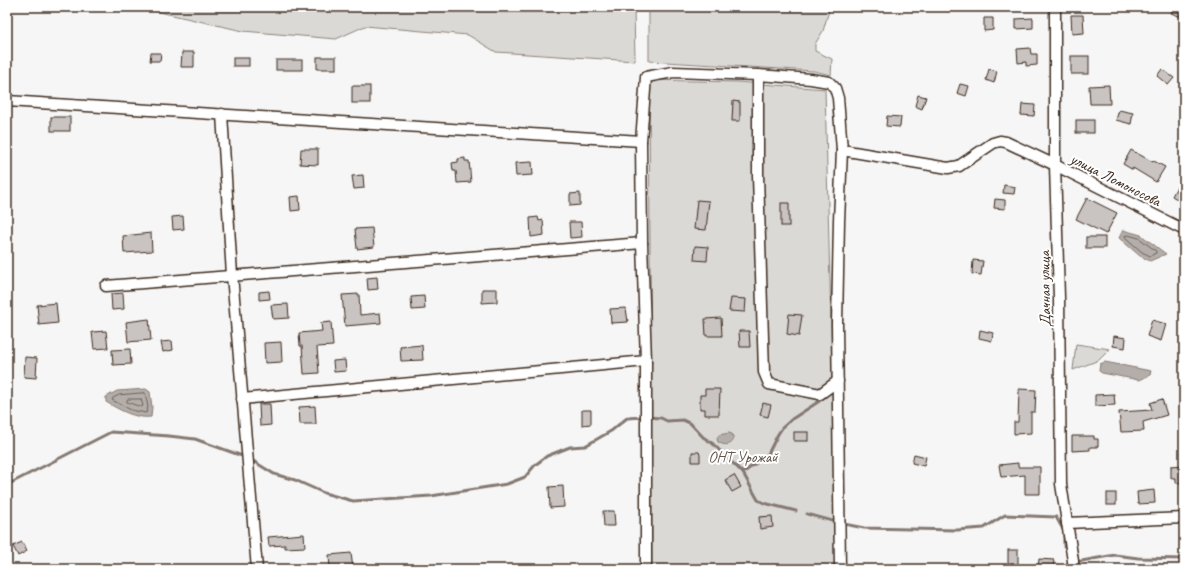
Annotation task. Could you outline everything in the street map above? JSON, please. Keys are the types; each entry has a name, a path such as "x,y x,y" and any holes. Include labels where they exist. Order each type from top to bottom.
{"street":[{"name":"Дачная улица","path":"1055,7 1061,484 1073,569"},
{"path":"646,569 646,361 642,243 641,141 646,77 673,72 758,75 811,79 829,82 835,88 838,98 842,150 839,229 838,381 840,569"},
{"path":"758,75 758,175 764,372 769,384 820,394 838,381"},
{"path":"7,101 641,141"},
{"path":"222,114 232,275 256,569"},
{"name":"улица Ломоносова","path":"842,150 948,168 959,166 993,143 1000,141 1006,142 1056,165 1184,230"},
{"path":"106,286 642,243"},
{"path":"242,399 646,361"},
{"path":"1067,523 1184,518"}],"green space":[{"path":"81,7 634,7 635,61 496,52 468,35 365,26 336,39 243,31 146,9"},
{"path":"649,7 830,7 823,31 815,44 815,51 832,59 831,75 814,71 649,61"},
{"name":"ОНТ Урожай","path":"649,80 737,82 825,89 835,477 840,569 652,569"},
{"path":"1076,344 1110,349 1099,360 1073,370"}],"water":[{"path":"1123,230 1141,235 1166,254 1150,261 1140,256 1119,238"},
{"path":"1105,362 1151,371 1150,375 1139,380 1102,373 1099,371 1100,364"},
{"path":"146,389 150,392 152,407 151,417 139,417 133,415 106,402 106,397 117,391"},
{"path":"729,433 732,434 732,443 727,445 718,442 717,438 719,435"}],"building":[{"path":"1173,7 1184,7 1184,18 1171,13"},
{"path":"1071,15 1083,15 1084,33 1072,34"},
{"path":"984,18 993,18 993,30 984,31"},
{"path":"1033,18 1033,28 1016,29 1016,19"},
{"path":"1030,48 1031,54 1037,54 1037,65 1026,66 1026,62 1018,63 1017,49"},
{"path":"182,52 194,52 194,67 181,67"},
{"path":"151,53 161,53 160,61 150,61"},
{"path":"1071,56 1089,56 1089,74 1071,74"},
{"path":"317,57 336,57 336,69 317,69"},
{"path":"233,58 249,58 249,66 233,66"},
{"path":"276,60 302,60 302,70 276,70"},
{"path":"989,69 997,71 994,83 986,80"},
{"path":"1162,69 1174,78 1168,85 1157,76"},
{"path":"960,84 969,86 966,96 957,93"},
{"path":"1109,85 1110,104 1090,104 1089,86"},
{"path":"352,86 370,86 370,103 352,103"},
{"path":"918,95 926,97 922,109 915,106"},
{"path":"733,101 740,102 740,121 732,121"},
{"path":"1022,104 1035,105 1034,116 1021,115"},
{"path":"1119,110 1133,113 1131,124 1116,120"},
{"path":"887,116 901,117 900,127 886,126"},
{"path":"51,117 70,117 70,131 51,131"},
{"path":"1076,120 1094,120 1094,133 1076,133"},
{"path":"301,149 318,149 318,165 300,164"},
{"path":"1131,150 1165,167 1156,182 1133,168 1133,170 1123,164"},
{"path":"465,158 465,161 469,161 471,182 457,183 456,171 453,171 452,163 458,162 458,159"},
{"path":"532,162 533,175 516,176 515,163"},
{"path":"363,175 364,188 354,189 352,176"},
{"path":"1004,185 1015,187 1014,194 1003,193"},
{"path":"1178,185 1184,188 1184,195 1180,201 1172,196"},
{"path":"580,193 580,205 570,206 570,194"},
{"path":"299,196 300,210 291,211 290,197"},
{"path":"1087,198 1117,213 1106,234 1076,219"},
{"path":"995,199 1005,200 1005,209 994,208"},
{"path":"697,200 709,201 706,230 694,229"},
{"path":"781,203 789,203 789,226 781,226"},
{"path":"183,216 184,229 173,230 172,217"},
{"path":"538,217 539,221 543,220 544,235 531,237 530,218"},
{"path":"569,222 581,222 582,237 570,238"},
{"path":"372,228 374,247 357,249 355,229"},
{"path":"151,233 152,251 124,253 123,236"},
{"path":"1086,237 1105,237 1105,248 1086,248"},
{"path":"695,246 708,247 707,261 694,260"},
{"path":"973,260 983,261 981,275 972,274"},
{"path":"377,277 378,289 368,290 367,278"},
{"path":"482,289 497,289 497,302 482,303"},
{"path":"269,291 270,299 259,300 259,292"},
{"path":"123,293 124,309 112,310 111,294"},
{"path":"359,294 360,315 380,313 381,323 345,326 342,295"},
{"path":"424,296 425,309 412,310 411,297"},
{"path":"731,298 746,299 745,312 729,311"},
{"path":"56,303 58,323 39,325 37,305"},
{"path":"288,304 289,318 273,319 271,305"},
{"path":"626,308 628,322 611,323 610,309"},
{"path":"789,314 802,315 799,336 787,334"},
{"path":"721,318 722,336 706,336 705,319"},
{"path":"149,319 151,340 128,342 126,322"},
{"path":"1152,320 1166,324 1161,341 1147,336"},
{"path":"331,322 333,346 317,347 319,373 304,374 302,346 300,346 299,333 322,331 321,323"},
{"path":"980,330 993,333 992,341 979,338"},
{"path":"106,331 108,348 94,349 92,332"},
{"path":"739,331 749,331 750,347 740,347"},
{"path":"1114,336 1126,338 1125,348 1113,346"},
{"path":"172,341 173,350 163,352 161,342"},
{"path":"281,342 282,362 265,363 264,343"},
{"path":"422,345 423,360 401,361 400,347"},
{"path":"130,349 131,364 113,365 112,350"},
{"path":"25,357 37,358 36,378 24,377"},
{"path":"345,360 346,371 334,372 333,361"},
{"path":"705,389 720,389 719,415 705,415 705,409 700,409 700,395 705,395"},
{"path":"1019,389 1036,390 1035,412 1031,412 1031,433 1014,434 1014,422 1018,422"},
{"path":"1114,394 1115,405 1095,406 1095,395"},
{"path":"1162,399 1167,415 1143,422 1144,431 1121,432 1119,412 1152,410 1150,403"},
{"path":"763,403 771,405 768,417 760,415"},
{"path":"259,404 270,404 271,425 260,426"},
{"path":"315,406 316,424 300,424 299,407"},
{"path":"582,410 591,410 591,424 582,425"},
{"path":"794,432 808,432 808,441 794,441"},
{"path":"1072,436 1094,436 1094,439 1098,439 1098,447 1090,447 1090,450 1072,451"},
{"path":"692,452 699,452 700,462 692,462"},
{"path":"914,454 926,457 924,466 912,463"},
{"path":"1018,463 1018,467 1040,467 1040,494 1025,494 1025,475 1001,477 999,465"},
{"path":"1184,465 1184,483 1176,483 1176,478 1171,478 1171,466"},
{"path":"734,475 741,487 732,492 725,480"},
{"path":"563,486 564,507 550,508 549,487"},
{"path":"1154,490 1155,503 1138,504 1137,492"},
{"path":"1107,493 1116,493 1116,505 1107,505"},
{"path":"603,511 614,511 615,526 604,526"},
{"path":"772,516 773,527 760,529 759,517"},
{"path":"304,534 305,547 285,548 285,545 269,546 268,537"},
{"path":"22,542 27,551 18,556 13,546"},
{"path":"1008,550 1018,550 1018,565 1008,565"},
{"path":"351,553 353,569 330,569 329,555"},
{"path":"1039,559 1054,560 1053,569 1038,569"}],"waterway":[{"path":"7,14 8,7"},
{"path":"743,473 768,454 782,428 792,419 824,397"},
{"path":"250,459 274,474 295,480 324,493 353,501 431,496 507,484 525,477 535,465 547,456 570,447 585,446 611,431 627,418 643,417"},
{"path":"647,417 661,418 667,421 683,420 691,424 703,437 712,443 743,473 758,500 764,503 796,511"},
{"path":"7,485 111,432 195,439 245,457"},
{"path":"807,514 836,522"},
{"path":"844,524 864,528 957,530 984,528 1005,515 1056,517 1064,531 1064,546"},
{"path":"1076,562 1115,555 1138,558 1184,559"}]}
